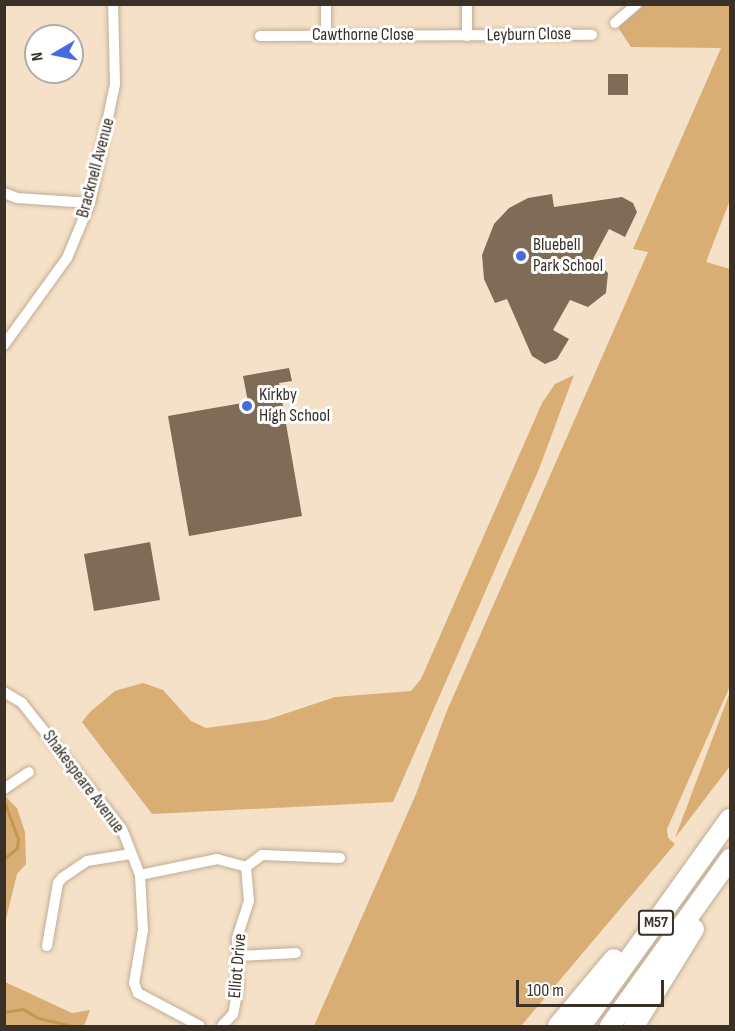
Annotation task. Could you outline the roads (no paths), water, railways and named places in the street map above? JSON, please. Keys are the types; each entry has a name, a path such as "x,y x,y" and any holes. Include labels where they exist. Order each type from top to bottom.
{"highway":[{"name":"M57","path":"580,1026 730,819"},
{"name":"M57","path":"558,1026 649,915 706,854"},
{"name":"M57","path":"610,1026 730,860"},
{"name":"M57","path":"634,1026 684,947 730,860"}],"street":[{"name":"Bracknell Avenue","path":"4,345 68,258 90,203 115,84 113,4"},
{"path":"326,4 326,35"},
{"path":"467,4 467,36"},
{"path":"615,23 637,4"},
{"name":"Leyburn Close","path":"467,36 592,35"},
{"name":"Cawthorne Close","path":"260,36 467,36"},
{"path":"4,193 17,198 90,203"},
{"name":"Shakespeare Avenue","path":"4,692 22,703 115,820 140,875 143,930 134,983 138,993 200,1026"},
{"path":"4,789 29,772"},
{"path":"47,946 62,878 87,861 130,854"},
{"path":"140,875 217,859 246,867 262,855 340,858"},
{"name":"Elliot Drive","path":"225,1026 237,996 237,939 249,901 246,867"},
{"path":"238,956 296,953"}],"waterway":[{"path":"4,801 18,839 17,848 4,859"},
{"path":"4,1012 23,1009 38,1018 73,1026"}],"place":[{"name":"Bluebell Park School","path":"521,256"},
{"name":"Kirkby High School","path":"247,406"}]}
